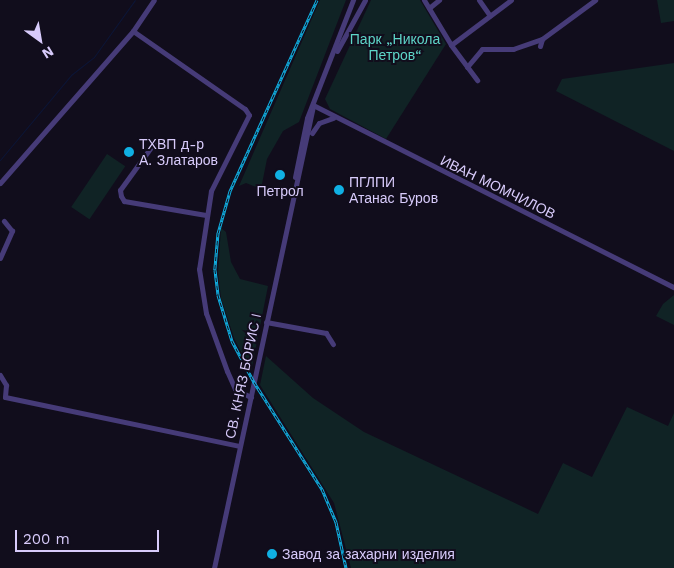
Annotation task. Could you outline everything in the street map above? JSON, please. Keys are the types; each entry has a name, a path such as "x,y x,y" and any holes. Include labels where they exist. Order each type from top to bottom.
{"street":[{"path":"0,183 133,31 154,0"},
{"name":"СВ. КНЯЗ БОРИС I","path":"294,188 296,162 313,106 354,0"},
{"path":"331,60 365,0"},
{"path":"424,0 451,45 478,80"},
{"path":"429,8 439,0"},
{"path":"479,0 490,16"},
{"path":"451,45 511,0"},
{"path":"467,67 482,49 512,49 542,39 595,0"},
{"path":"133,31 245,109 249,115 211,191 199,269 206,313 235,389 251,397"},
{"path":"540,46 542,39"},
{"name":"СВ. КНЯЗ БОРИС I","path":"214,568 294,188 307,145 313,106"},
{"name":"ИВАН МОМЧИЛОВ","path":"313,106 333,118 674,287"},
{"path":"307,145 316,126 333,118"},
{"path":"154,143 120,190 121,196 124,200 206,215"},
{"path":"0,258 12,231 4,221"},
{"path":"266,322 326,333 333,344"},
{"path":"0,375 6,386 6,396 239,446"}],"green space":[{"path":"320,0 346,0 299,122 283,131 267,159 261,189 246,183 239,186"},
{"name":"Парк „Никола Петров“","path":"371,0 420,0 446,44 386,139 330,109 325,99"},
{"path":"657,0 674,0 674,21 661,23"},
{"path":"674,63 674,151 556,91 562,79"},
{"path":"107,154 125,166 89,219 71,207"},
{"path":"221,228 226,232 231,262 240,279 268,286 251,372 234,338 221,298 218,272"},
{"path":"674,295 674,325 656,316 663,304"},
{"path":"266,356 313,398 364,432 538,514 563,463 592,477 627,407 668,426 674,413 674,568 351,568 334,503 260,385"}],"waterway":[{"path":"0,160 71,75 94,57 135,0"}],"railway":[{"path":"317,0 230,191 218,233 215,270 218,295 232,341 254,382 322,489 336,522 346,568"}],"place":[{"name":"ТХВП д-р А. Златаров","path":"129,152"},
{"name":"Петрол","path":"280,175"},
{"name":"ПГЛПИ Атанас Буров","path":"339,190"},
{"name":"Завод за захарни изделия","path":"272,554"}]}
